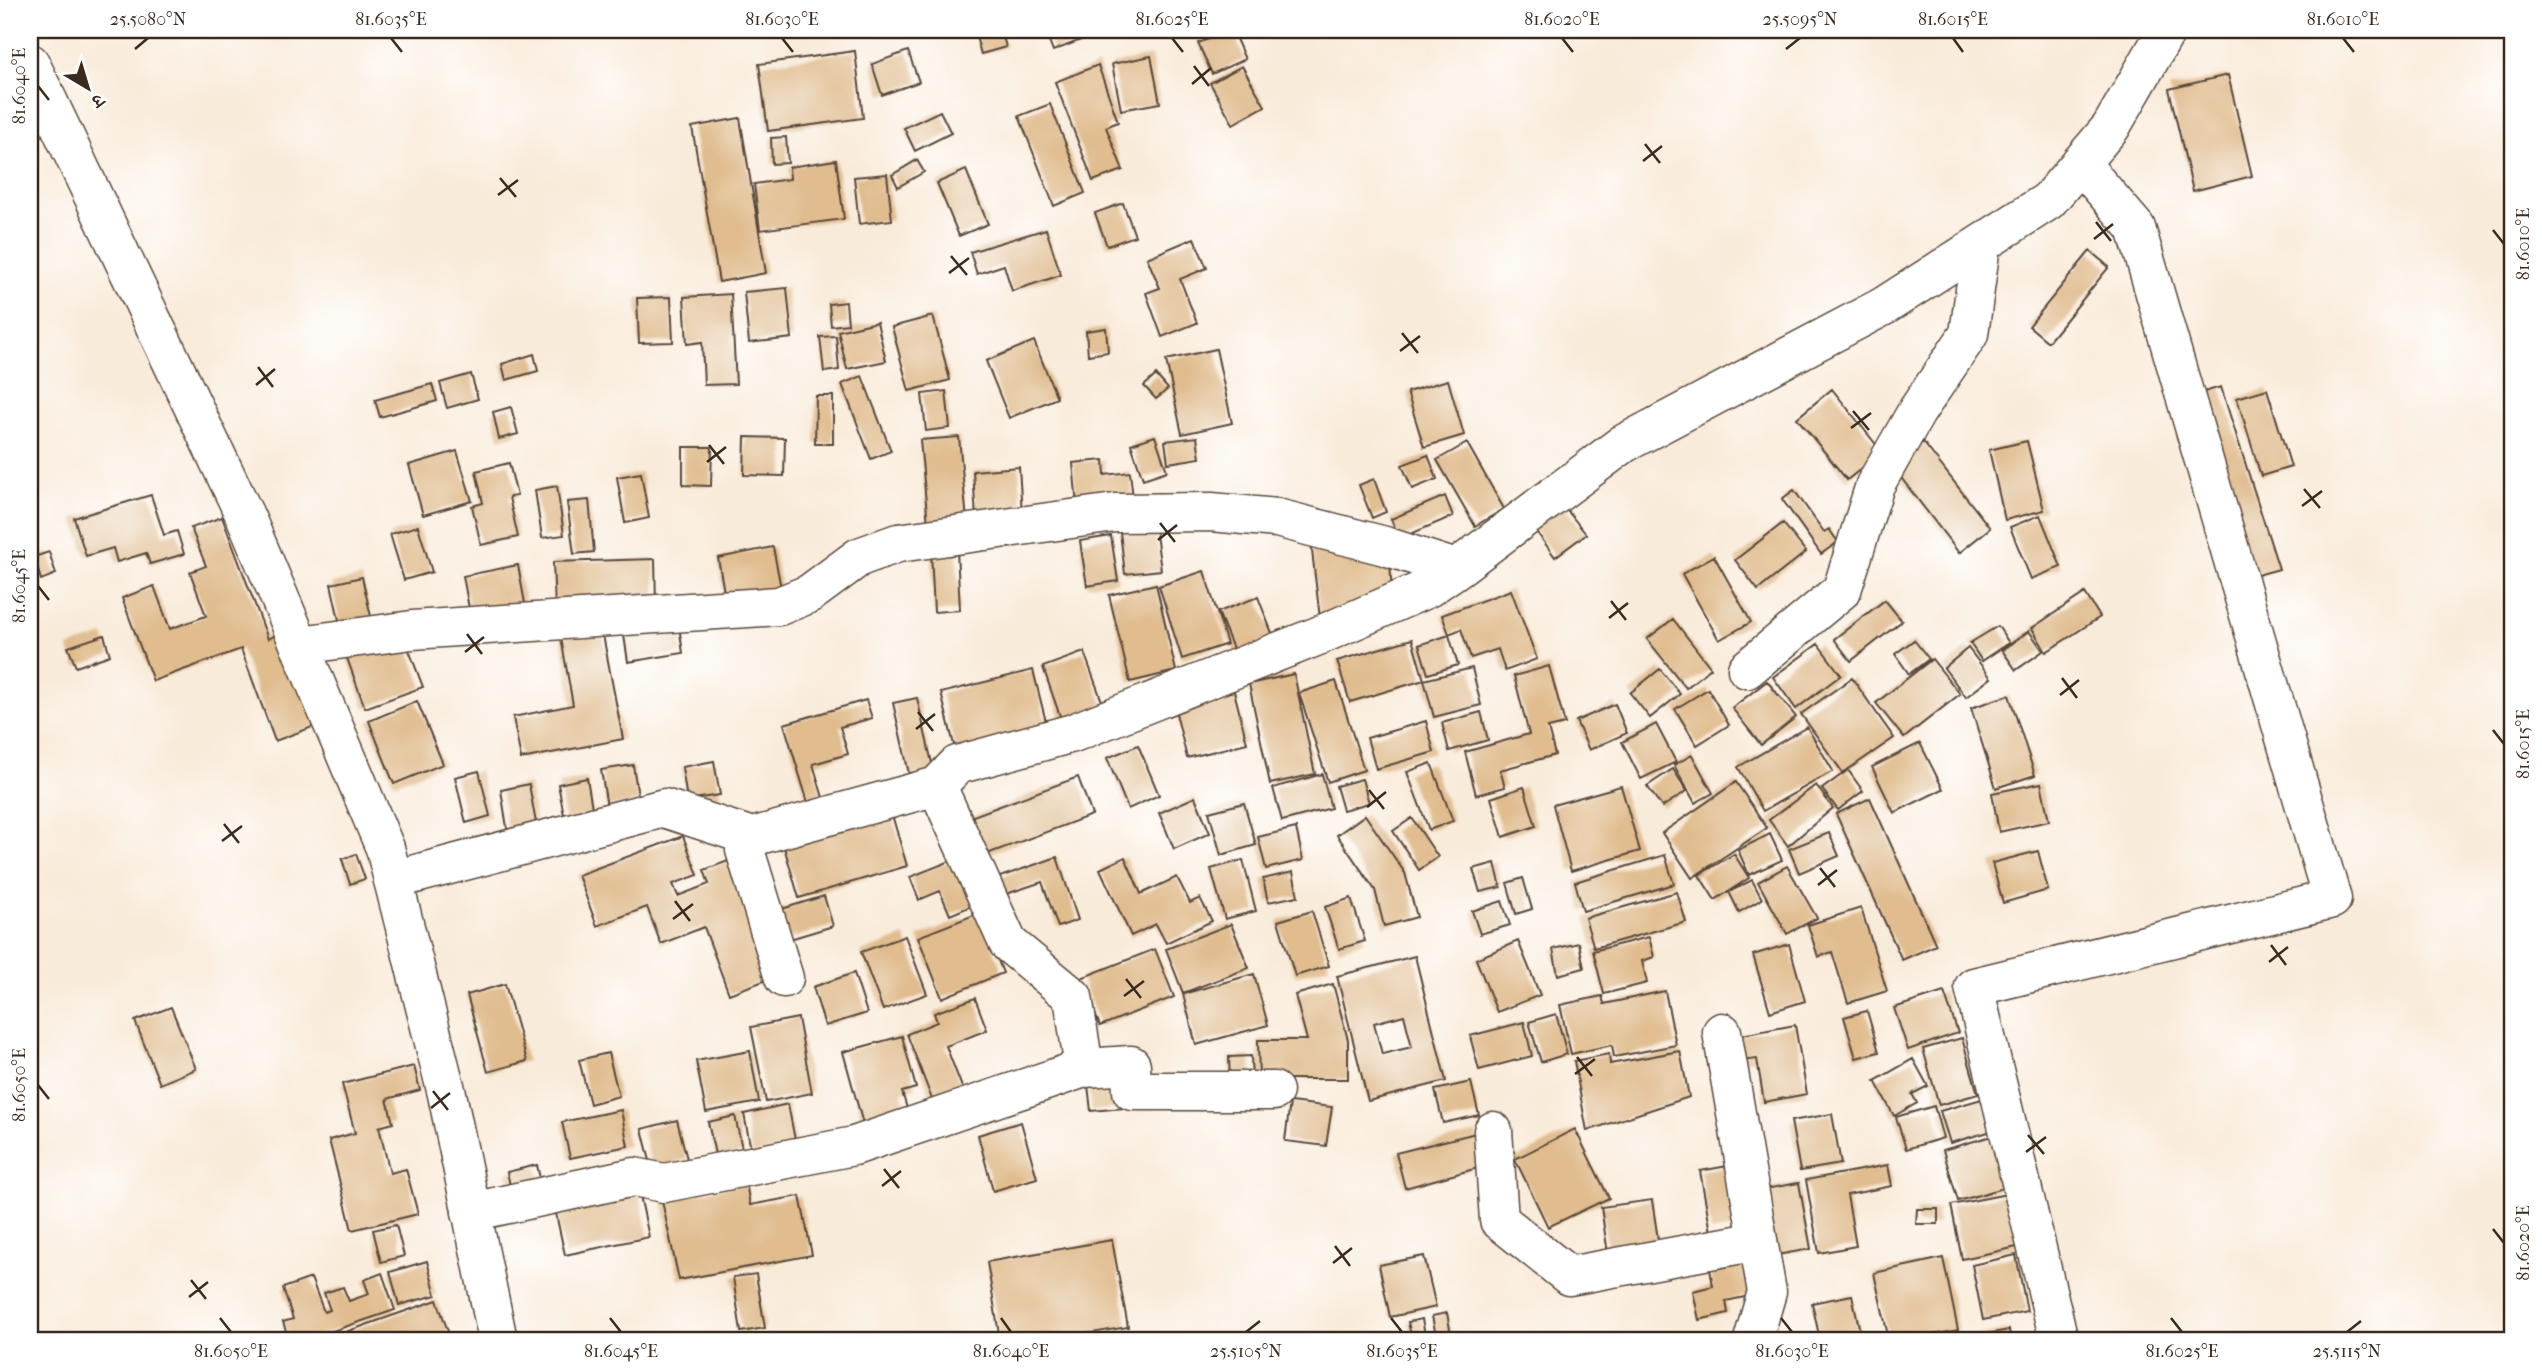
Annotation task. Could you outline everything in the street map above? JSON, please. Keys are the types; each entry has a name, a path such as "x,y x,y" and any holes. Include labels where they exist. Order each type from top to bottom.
{"street":[{"path":"393,880 664,808 752,837 937,786 957,765 1073,733 1318,636 1427,588 1623,444 1884,306 2048,201 2111,127 2167,30"},
{"path":"30,63 246,518 385,848 447,1094 498,1340"},
{"path":"2059,1340 1973,988 2332,898 2136,228 2080,163"},
{"path":"1747,669 1842,590 1875,485 1917,411 1969,334 1981,245"},
{"path":"300,645 412,630 779,606 809,594 859,556 898,543 1115,513 1211,512 1278,518 1385,546 1456,569"},
{"path":"937,786 1008,943 1073,997 1084,1068"},
{"path":"752,837 746,850 784,978"},
{"path":"1722,1032 1767,1292 1753,1340"},
{"path":"471,1212 634,1177 664,1183 854,1146 1084,1068 1130,1065 1132,1091 1274,1091"},
{"path":"1493,1131 1499,1220 1569,1276 1758,1241"}],"building":[{"path":"974,30 1001,30 1006,47 981,54"},
{"path":"1045,30 1077,30 1081,40 1053,51"},
{"path":"1232,30 1245,59 1212,74 1198,43"},
{"path":"855,51 863,118 768,131 759,64"},
{"path":"908,51 919,82 882,95 872,64"},
{"path":"1151,56 1160,103 1121,110 1112,64"},
{"path":"1098,65 1118,122 1106,127 1123,170 1093,181 1055,82"},
{"path":"1242,66 1265,106 1233,124 1210,83"},
{"path":"2228,75 2252,176 2193,191 2169,89"},
{"path":"1050,104 1085,193 1054,206 1019,116"},
{"path":"940,111 951,133 915,151 904,128"},
{"path":"740,118 766,273 719,282 692,127"},
{"path":"786,137 788,163 772,164 771,138"},
{"path":"836,160 844,219 760,230 754,184 790,179 789,167"},
{"path":"917,160 924,172 898,187 892,175"},
{"path":"966,170 988,224 959,236 937,183"},
{"path":"887,174 892,220 859,224 854,177"},
{"path":"1123,203 1135,236 1107,246 1095,213"},
{"path":"1046,229 1061,275 1012,291 1004,265 977,274 970,252"},
{"path":"1194,238 1207,268 1180,279 1197,323 1162,337 1146,293 1160,288 1147,258"},
{"path":"2090,251 2109,267 2048,342 2029,326"},
{"path":"787,288 792,338 749,343 744,292"},
{"path":"731,294 736,384 704,385 702,342 687,344 684,297"},
{"path":"671,297 673,342 639,343 637,298"},
{"path":"846,302 848,324 831,326 829,304"},
{"path":"933,316 950,380 909,391 892,327"},
{"path":"877,322 886,361 847,369 838,331"},
{"path":"1106,328 1108,352 1088,355 1086,331"},
{"path":"836,336 839,370 824,372 820,337"},
{"path":"1034,341 1057,398 1009,418 986,361"},
{"path":"1216,349 1232,423 1182,434 1166,360"},
{"path":"534,354 538,371 506,380 502,364"},
{"path":"471,374 478,399 447,408 440,383"},
{"path":"1156,375 1168,389 1156,399 1144,386"},
{"path":"862,376 891,451 871,459 842,384"},
{"path":"1448,380 1464,435 1424,447 1407,392"},
{"path":"432,384 437,401 380,417 375,400"},
{"path":"2221,387 2279,569 2254,576 2197,394"},
{"path":"1832,389 1882,452 1847,480 1797,418"},
{"path":"2267,389 2291,467 2261,476 2237,398"},
{"path":"946,391 950,428 926,431 922,394"},
{"path":"816,396 833,396 833,444 815,444"},
{"path":"511,407 518,434 499,439 493,412"},
{"path":"1155,436 1167,471 1143,479 1131,444"},
{"path":"745,437 785,438 784,476 744,475"},
{"path":"959,437 967,521 928,524 920,440"},
{"path":"1197,437 1200,458 1168,463 1165,441"},
{"path":"2027,441 2044,510 2005,520 1989,450"},
{"path":"1923,442 1990,528 1959,553 1892,466"},
{"path":"1467,443 1504,509 1475,526 1437,460"},
{"path":"683,447 712,447 711,486 683,485"},
{"path":"457,451 472,501 423,515 409,465"},
{"path":"1428,455 1437,479 1412,489 1402,465"},
{"path":"1104,460 1105,475 1130,472 1133,498 1077,505 1073,463"},
{"path":"509,463 517,496 509,497 518,537 481,545 472,506 483,503 476,471"},
{"path":"1019,467 1022,514 976,518 973,471"},
{"path":"641,473 649,518 625,523 617,477"},
{"path":"1374,479 1386,512 1372,518 1359,485"},
{"path":"557,486 564,535 542,538 535,490"},
{"path":"1794,490 1824,532 1829,529 1838,542 1821,554 1782,499"},
{"path":"151,495 164,535 177,531 184,554 150,564 146,553 117,562 113,548 86,556 74,518"},
{"path":"1445,496 1453,516 1399,539 1391,519"},
{"path":"589,500 594,552 574,554 567,502"},
{"path":"1562,504 1586,534 1555,557 1533,527"},
{"path":"2040,515 2061,567 2031,579 2010,527"},
{"path":"222,517 268,639 283,632 318,725 275,741 241,649 153,681 122,598 154,586 170,629 206,616 190,572 206,566 191,528"},
{"path":"1783,523 1806,552 1758,590 1735,560"},
{"path":"418,526 432,572 404,580 390,534"},
{"path":"1155,527 1161,570 1125,574 1120,532"},
{"path":"1310,534 1390,557 1392,600 1321,627"},
{"path":"1111,536 1118,581 1087,586 1080,541"},
{"path":"773,547 781,588 725,598 718,558"},
{"path":"957,550 960,610 934,612 931,551"},
{"path":"49,552 56,574 41,580 34,557"},
{"path":"1714,556 1751,622 1719,640 1682,574"},
{"path":"655,559 656,603 555,608 553,562"},
{"path":"518,565 526,609 471,619 463,576"},
{"path":"1204,571 1227,644 1182,659 1159,586"},
{"path":"362,577 372,621 341,629 331,584"},
{"path":"1156,584 1176,671 1130,682 1109,595"},
{"path":"1511,590 1537,659 1505,671 1498,649 1471,658 1461,629 1449,634 1442,615"},
{"path":"2085,593 2100,617 2046,652 2032,628"},
{"path":"1258,597 1275,641 1236,656 1218,612"},
{"path":"1885,600 1902,621 1851,661 1834,639"},
{"path":"1673,619 1711,668 1686,688 1647,639"},
{"path":"679,626 683,653 628,662 624,635"},
{"path":"1998,626 2009,643 1982,661 1970,643"},
{"path":"602,630 623,739 521,759 513,717 573,705 561,638"},
{"path":"2029,631 2043,651 2016,670 2002,650"},
{"path":"104,635 110,655 76,667 68,647"},
{"path":"1449,635 1458,665 1428,674 1419,645"},
{"path":"404,637 423,687 365,708 347,658"},
{"path":"1412,639 1424,680 1350,702 1337,661"},
{"path":"1914,640 1929,659 1909,674 1895,654"},
{"path":"1818,644 1841,675 1796,709 1773,677"},
{"path":"1968,648 1991,678 1966,697 1944,668"},
{"path":"1084,652 1104,707 1062,722 1043,667"},
{"path":"1932,659 1960,694 1904,738 1876,703"},
{"path":"1549,666 1565,724 1548,728 1555,755 1500,770 1505,787 1476,795 1465,752 1529,734 1514,676"},
{"path":"1472,668 1481,705 1434,717 1424,680"},
{"path":"1660,669 1680,694 1650,718 1630,693"},
{"path":"1033,670 1049,734 957,757 941,693"},
{"path":"1294,674 1315,774 1270,784 1249,684"},
{"path":"1852,678 1894,738 1843,773 1801,714"},
{"path":"1336,681 1364,770 1328,782 1299,693"},
{"path":"1767,681 1796,717 1761,745 1732,708"},
{"path":"1708,689 1729,725 1697,745 1675,709"},
{"path":"1234,691 1247,743 1187,758 1174,705"},
{"path":"2009,695 2035,775 1996,788 1971,708"},
{"path":"917,698 934,772 910,778 893,703"},
{"path":"866,700 872,718 840,727 848,754 813,764 824,801 809,806 784,724"},
{"path":"417,701 443,764 394,784 369,721"},
{"path":"1615,704 1627,733 1589,750 1576,721"},
{"path":"1481,712 1488,740 1449,751 1442,723"},
{"path":"1426,721 1434,752 1376,769 1367,738"},
{"path":"1656,724 1676,762 1641,779 1622,742"},
{"path":"1807,727 1833,771 1763,811 1738,767"},
{"path":"1920,743 1943,789 1894,813 1872,767"},
{"path":"1138,745 1159,795 1128,809 1107,758"},
{"path":"1692,755 1713,793 1695,803 1674,765"},
{"path":"714,761 720,795 687,800 682,767"},
{"path":"1431,763 1453,821 1429,830 1407,772"},
{"path":"633,765 639,802 607,807 601,770"},
{"path":"1673,769 1687,791 1662,807 1647,786"},
{"path":"1848,770 1863,791 1838,810 1822,789"},
{"path":"479,771 490,816 466,823 455,777"},
{"path":"1322,774 1331,808 1282,821 1273,788"},
{"path":"1078,777 1092,815 979,857 965,819"},
{"path":"587,778 593,814 565,820 558,784"},
{"path":"1362,779 1369,803 1343,810 1336,786"},
{"path":"1736,782 1767,828 1692,878 1662,833"},
{"path":"2041,783 2049,821 1999,832 1992,793"},
{"path":"529,784 537,829 508,834 501,790"},
{"path":"1816,785 1833,808 1788,846 1769,820"},
{"path":"1621,786 1640,851 1571,871 1553,805"},
{"path":"1524,787 1536,826 1503,837 1491,798"},
{"path":"1195,797 1210,833 1174,849 1159,813"},
{"path":"1870,798 1936,945 1902,960 1836,814"},
{"path":"1244,803 1256,845 1221,855 1209,812"},
{"path":"890,808 907,866 799,898 782,840"},
{"path":"1365,815 1405,873 1417,917 1384,926 1375,890 1337,835"},
{"path":"1412,818 1438,857 1419,870 1393,831"},
{"path":"1296,828 1303,860 1266,869 1258,837"},
{"path":"1829,833 1839,856 1799,873 1789,849"},
{"path":"1770,834 1782,860 1749,875 1738,850"},
{"path":"683,836 698,875 673,884 678,896 709,884 704,870 728,861 772,978 729,994 704,927 661,944 647,907 597,926 578,875"},
{"path":"2038,851 2048,890 2003,903 1992,863"},
{"path":"356,854 365,879 350,884 342,859"},
{"path":"1734,854 1749,878 1715,900 1699,875"},
{"path":"1665,855 1674,884 1583,911 1575,882"},
{"path":"1057,857 1078,920 1058,927 1042,882 1000,896 994,879"},
{"path":"1125,857 1141,894 1177,877 1190,903 1200,898 1212,921 1166,943 1156,924 1131,936 1100,869"},
{"path":"958,858 976,904 950,915 940,891 919,900 910,877"},
{"path":"1243,860 1256,911 1225,919 1211,869"},
{"path":"1495,863 1501,887 1480,892 1473,869"},
{"path":"1787,866 1817,918 1787,934 1758,882"},
{"path":"1293,872 1298,896 1268,902 1263,879"},
{"path":"1523,878 1532,909 1516,914 1507,883"},
{"path":"1752,880 1762,899 1739,912 1729,892"},
{"path":"1677,892 1686,922 1594,948 1585,918"},
{"path":"824,896 833,926 780,942 772,912"},
{"path":"1351,898 1365,941 1339,949 1325,907"},
{"path":"1502,901 1510,925 1480,934 1472,911"},
{"path":"1861,908 1887,991 1848,1003 1832,952 1818,957 1808,925"},
{"path":"1312,911 1329,966 1295,976 1278,921"},
{"path":"979,913 1003,973 942,998 918,937"},
{"path":"1231,924 1249,968 1183,993 1166,949"},
{"path":"905,936 927,994 883,1010 861,952"},
{"path":"1649,937 1654,957 1642,961 1647,983 1604,994 1593,951"},
{"path":"1518,941 1540,995 1497,1012 1476,959"},
{"path":"1579,943 1584,968 1558,975 1553,949"},
{"path":"1789,944 1805,1001 1770,1012 1753,955"},
{"path":"1155,949 1174,997 1100,1026 1081,978"},
{"path":"1415,956 1446,1081 1368,1101 1337,976","holes":["1404,1015 1412,1047 1382,1054 1374,1023"]},
{"path":"854,973 867,1013 825,1026 813,987"},
{"path":"1254,974 1268,1025 1196,1045 1183,994"},
{"path":"505,984 527,1061 488,1072 467,995"},
{"path":"1333,984 1348,1040 1348,1079 1259,1079 1258,1040 1307,1040 1295,995"},
{"path":"1665,991 1676,1045 1614,1057 1612,1045 1571,1054 1560,1005 1602,996 1604,1004"},
{"path":"1944,992 1958,1033 1908,1050 1894,1008"},
{"path":"975,998 987,1030 946,1046 965,1095 935,1107 907,1034 937,1022 934,1013"},
{"path":"171,1007 196,1069 160,1084 135,1021"},
{"path":"1867,1011 1879,1052 1856,1058 1844,1017"},
{"path":"1556,1014 1567,1054 1541,1062 1529,1022"},
{"path":"798,1018 812,1093 766,1102 751,1027"},
{"path":"1524,1022 1532,1056 1479,1070 1470,1036"},
{"path":"1795,1025 1807,1094 1764,1102 1757,1059 1740,1061 1736,1036"},
{"path":"902,1036 916,1088 902,1092 908,1112 863,1124 843,1052"},
{"path":"1962,1038 1978,1094 1939,1105 1923,1049"},
{"path":"750,1051 759,1102 706,1112 696,1061"},
{"path":"1680,1051 1689,1097 1587,1131 1574,1061 1609,1054 1610,1064"},
{"path":"608,1053 619,1096 590,1104 579,1060"},
{"path":"1251,1056 1252,1079 1230,1081 1229,1057"},
{"path":"1913,1059 1928,1086 1912,1094 1917,1103 1894,1116 1875,1081"},
{"path":"414,1066 420,1090 387,1099 393,1123 379,1127 390,1173 406,1169 418,1214 352,1230 329,1140 355,1133 342,1084"},
{"path":"1121,1081 1124,1108 1091,1111 1088,1085"},
{"path":"1471,1082 1479,1115 1443,1123 1435,1090"},
{"path":"1982,1099 1992,1131 1950,1143 1940,1111"},
{"path":"1290,1102 1332,1107 1326,1146 1285,1141"},
{"path":"788,1104 796,1145 752,1155 744,1114"},
{"path":"1934,1106 1943,1138 1906,1149 1896,1117"},
{"path":"621,1110 628,1146 570,1158 562,1122"},
{"path":"1832,1114 1841,1164 1800,1171 1791,1121"},
{"path":"735,1116 743,1153 716,1159 708,1122"},
{"path":"677,1120 687,1159 652,1169 642,1129"},
{"path":"1021,1122 1037,1178 993,1191 978,1135"},
{"path":"1575,1129 1609,1198 1548,1227 1515,1159"},
{"path":"1476,1133 1485,1166 1405,1188 1396,1153"},
{"path":"1992,1136 2007,1187 1958,1201 1943,1150"},
{"path":"537,1165 541,1183 511,1190 507,1172"},
{"path":"1733,1165 1744,1226 1711,1232 1700,1171"},
{"path":"1888,1165 1892,1186 1847,1195 1856,1246 1819,1253 1806,1180"},
{"path":"746,1183 750,1205 800,1196 812,1255 679,1280 662,1201"},
{"path":"1799,1183 1811,1249 1771,1256 1759,1190"},
{"path":"638,1186 649,1237 565,1255 554,1205"},
{"path":"2007,1194 2017,1247 1962,1259 1951,1205"},
{"path":"1652,1200 1659,1246 1608,1254 1601,1207"},
{"path":"1917,1209 1938,1209 1938,1224 1916,1224"},
{"path":"396,1225 404,1256 381,1262 373,1230"},
{"path":"1112,1240 1128,1327 1050,1340 1000,1340 987,1262"},
{"path":"2016,1255 2027,1311 1983,1320 1972,1265"},
{"path":"1424,1256 1436,1307 1390,1317 1379,1265"},
{"path":"1943,1258 1958,1330 1910,1340 1889,1340 1874,1273"},
{"path":"427,1261 436,1295 399,1305 390,1272"},
{"path":"1748,1262 1754,1295 1726,1301 1728,1313 1699,1320 1693,1291 1713,1286 1710,1269"},
{"path":"382,1273 395,1310 306,1340 289,1340 283,1322 293,1319 283,1288 311,1278 324,1312 330,1310 324,1293 343,1287 349,1301 369,1294 364,1280"},
{"path":"756,1274 765,1328 741,1332 733,1277"},
{"path":"1852,1295 1862,1340 1820,1340 1812,1303"},
{"path":"437,1300 451,1340 345,1340 343,1333"},
{"path":"1447,1313 1452,1340 1437,1340 1432,1316"},
{"path":"1422,1319 1426,1340 1412,1340 1408,1322"},
{"path":"2009,1330 2011,1340 1960,1340 1960,1339"}]}
